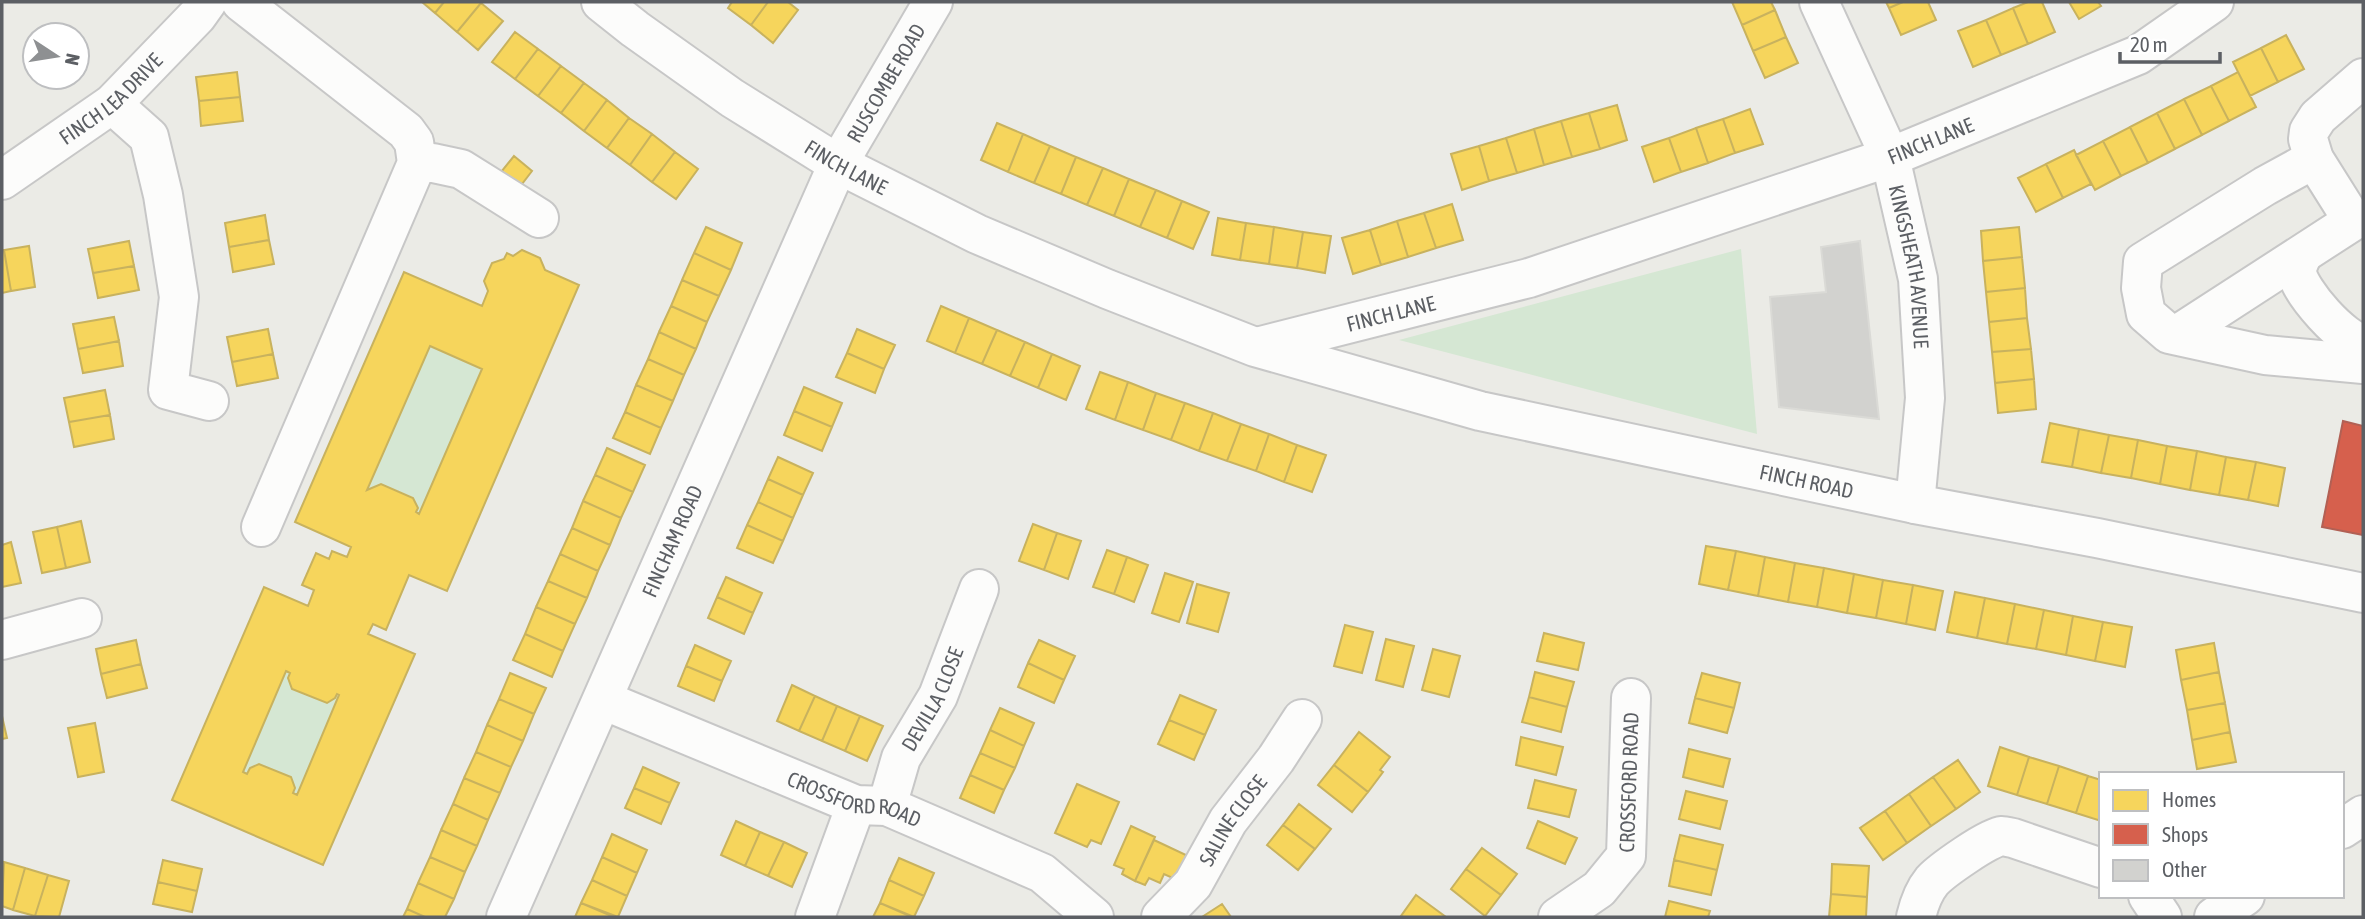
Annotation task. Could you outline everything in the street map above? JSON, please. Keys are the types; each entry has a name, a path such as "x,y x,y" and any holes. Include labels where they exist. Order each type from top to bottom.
{"street":[{"path":"241,2 406,131 414,142 418,163 261,527"},
{"name":"FINCH LANE","path":"601,2 732,98 838,164 977,233 1107,289 1255,347 1529,278 1890,157 2138,55 2214,2"},
{"name":"RUSCOMBE ROAD","path":"838,164 933,2"},
{"name":"KINGSHEATH AVENUE","path":"1819,2 1890,157 1918,279 1925,398 1915,504"},
{"name":"FINCH LEA DRIVE","path":"2,180 112,104 193,7"},
{"path":"2177,335 2353,221 2314,159 2308,139 2309,131 2318,117 2363,78"},
{"path":"112,104 149,137 163,195 179,297 168,390 209,401"},
{"path":"2314,159 2265,186 2143,262 2141,288 2146,314 2169,334 2265,355 2363,364"},
{"path":"418,163 461,169 539,218"},
{"name":"FINCHAM ROAD","path":"506,917 838,164"},
{"path":"2302,256 2297,271 2303,286 2318,307 2345,335 2357,343 2363,343"},
{"name":"FINCH ROAD","path":"1255,347 1480,411 1915,504 2097,538 2363,593"},
{"name":"DEVILLA CLOSE","path":"816,917 817,909 871,806 937,696 979,589"},
{"path":"2,640 82,618"},
{"name":"CROSSFORD ROAD","path":"1558,917 1599,889 1626,856 1631,698"},
{"name":"CROSSFORD ROAD","path":"603,701 1042,873 1094,917"},
{"name":"SALINE CLOSE","path":"1161,917 1193,884 1227,821 1276,759 1302,719"},
{"path":"2344,828 2363,815"},
{"path":"1916,917 1931,881 1955,862 1993,839 2003,836 2099,867"},
{"path":"2149,898 2162,917"},
{"path":"2214,917 2242,898"}],"green space":[{"path":"1741,249 1757,434 1399,340"},
{"path":"430,346 482,369 419,514 416,512 413,497 381,484 367,490"},
{"path":"286,671 290,673 288,678 292,689 327,703 339,695 297,795 293,793 295,788 291,777 259,764 250,768 247,774 243,772"}],"building: Homes":[{"path":"422,2 444,2 435,13"},
{"path":"444,2 481,3 457,32 435,13"},
{"path":"732,2 768,2 751,25 728,8"},
{"path":"768,2 788,2 798,10 773,43 751,25"},
{"path":"1732,2 1771,2 1775,10 1742,25"},
{"path":"1886,2 1903,2 1889,8"},
{"path":"1903,2 1928,2 1936,20 1901,35 1889,8"},
{"path":"2028,2 2042,2 2055,32 2028,44 2013,8"},
{"path":"2069,2 2098,2 2101,6 2079,19"},
{"path":"481,3 503,21 478,50 457,32"},
{"path":"2013,8 2028,44 2001,55 1986,20"},
{"path":"1775,10 1786,37 1753,51 1742,25"},
{"path":"1986,20 2001,55 1973,67 1958,31"},
{"path":"515,32 538,49 515,79 492,62"},
{"path":"2286,35 2304,69 2278,82 2261,48"},
{"path":"1786,37 1798,63 1765,78 1753,51"},
{"path":"2261,48 2278,82 2250,96 2233,62"},
{"path":"538,49 561,66 538,96 515,79"},
{"path":"561,66 584,83 561,113 538,96"},
{"path":"237,72 240,97 199,101 196,77"},
{"path":"2238,72 2256,107 2229,121 2211,86"},
{"path":"584,83 607,100 584,131 561,113"},
{"path":"2211,86 2229,121 2202,135 2184,99"},
{"path":"240,97 243,121 201,126 199,101"},
{"path":"2184,99 2202,135 2175,149 2157,113"},
{"path":"607,100 629,118 607,148 584,131"},
{"path":"1617,105 1627,140 1600,149 1589,113"},
{"path":"1750,109 1763,144 1735,153 1723,119"},
{"path":"1589,113 1600,149 1572,157 1561,121"},
{"path":"2157,113 2175,149 2148,163 2130,127"},
{"path":"629,118 652,134 630,165 607,148"},
{"path":"1723,119 1735,153 1708,163 1696,128"},
{"path":"1561,121 1572,157 1544,165 1534,129"},
{"path":"997,123 1023,134 1008,172 981,160"},
{"path":"2130,127 2148,163 2121,176 2103,141"},
{"path":"1696,128 1708,163 1681,172 1669,138"},
{"path":"1534,129 1544,165 1517,173 1506,138"},
{"path":"652,134 675,152 652,182 630,165"},
{"path":"1023,134 1050,146 1034,183 1008,172"},
{"path":"1506,138 1517,173 1489,181 1479,146"},
{"path":"1669,138 1681,172 1654,182 1642,147"},
{"path":"2103,141 2121,176 2095,190 2076,155"},
{"path":"1050,146 1076,157 1061,194 1034,183"},
{"path":"1479,146 1489,181 1462,190 1451,154"},
{"path":"2074,150 2091,184 2063,198 2046,164"},
{"path":"675,152 698,169 676,199 652,182"},
{"path":"514,156 532,171 512,197 493,182"},
{"path":"1076,157 1103,168 1087,205 1061,194"},
{"path":"2046,164 2063,198 2036,212 2018,178"},
{"path":"1103,168 1129,179 1114,216 1087,205"},
{"path":"1129,179 1156,190 1140,227 1114,216"},
{"path":"1156,190 1182,201 1167,238 1140,227"},
{"path":"1182,201 1209,212 1193,249 1167,238"},
{"path":"1452,204 1463,240 1436,248 1424,213"},
{"path":"1424,213 1436,248 1408,257 1397,221"},
{"path":"265,215 269,240 229,247 225,223"},
{"path":"1218,218 1246,223 1240,260 1212,255"},
{"path":"1397,221 1408,257 1381,265 1370,230"},
{"path":"1246,223 1274,227 1269,264 1240,260"},
{"path":"706,227 742,243 731,270 694,253"},
{"path":"1274,227 1303,232 1297,268 1269,264"},
{"path":"2019,227 2022,257 1983,261 1981,231"},
{"path":"1370,230 1381,265 1353,274 1342,238"},
{"path":"1303,232 1331,236 1325,273 1297,268"},
{"path":"269,240 274,264 233,272 229,247"},
{"path":"129,241 134,266 93,273 88,249"},
{"path":"29,246 35,287 11,291 4,250"},
{"path":"2,250 11,291 2,293"},
{"path":"522,250 540,258 545,270 579,285 447,591 409,575 386,630 373,624 368,634 415,654 323,865 172,800 264,587 308,606 314,590 302,585 316,553 329,559 332,551 347,557 351,547 295,522 404,272 482,306 488,291 484,281 492,263 504,259 507,253 513,256","holes":["430,346 482,369 419,514 416,512 418,508 413,498 381,484 367,490","286,671 290,673 288,678 292,689 327,703 339,695 297,795 293,793 295,788 291,777 259,764 250,768 247,774 243,772"]},
{"path":"694,253 731,270 719,296 682,280"},
{"path":"2022,257 2025,288 1986,292 1983,261"},
{"path":"134,266 139,290 98,298 93,273"},
{"path":"682,280 719,296 707,322 671,306"},
{"path":"2025,288 2027,318 1989,322 1986,292"},
{"path":"671,306 707,322 696,349 659,332"},
{"path":"941,306 969,318 955,353 927,341"},
{"path":"114,317 119,341 78,349 73,324"},
{"path":"969,318 997,330 982,364 955,353"},
{"path":"2027,318 2031,349 1992,352 1989,322"},
{"path":"268,329 273,354 232,362 227,337"},
{"path":"857,329 895,345 884,369 847,353"},
{"path":"997,330 1025,342 1010,376 982,364"},
{"path":"659,332 696,349 684,375 648,359"},
{"path":"119,341 123,366 83,373 78,349"},
{"path":"1025,342 1052,354 1038,388 1010,376"},
{"path":"2031,349 2034,379 1995,383 1992,352"},
{"path":"847,353 884,369 875,393 836,377"},
{"path":"273,354 278,378 237,386 232,362"},
{"path":"1052,354 1080,366 1066,400 1038,388"},
{"path":"648,359 684,375 673,401 636,385"},
{"path":"1100,372 1128,382 1115,420 1086,409"},
{"path":"2034,379 2036,409 1998,413 1995,383"},
{"path":"1128,382 1156,393 1143,430 1115,420"},
{"path":"636,385 673,401 661,428 625,412"},
{"path":"804,387 842,403 832,427 794,411"},
{"path":"105,390 110,415 69,422 64,398"},
{"path":"1156,393 1185,403 1171,440 1143,430"},
{"path":"1185,403 1213,413 1199,451 1171,440"},
{"path":"794,411 832,427 822,451 784,435"},
{"path":"625,412 661,428 650,454 613,438"},
{"path":"1213,413 1241,424 1227,461 1199,451"},
{"path":"110,415 114,439 74,447 69,422"},
{"path":"2050,423 2079,429 2072,467 2042,462"},
{"path":"1241,424 1269,434 1256,471 1227,461"},
{"path":"2079,429 2109,435 2101,473 2072,467"},
{"path":"1269,434 1297,445 1284,482 1256,471"},
{"path":"2109,435 2138,440 2131,478 2101,473"},
{"path":"2138,440 2167,446 2160,484 2131,478"},
{"path":"1297,445 1326,455 1312,492 1284,482"},
{"path":"2167,446 2197,451 2190,490 2160,484"},
{"path":"607,448 645,465 633,492 595,475"},
{"path":"2197,451 2226,457 2219,495 2190,490"},
{"path":"778,457 813,473 803,495 768,479"},
{"path":"2226,457 2256,462 2248,500 2219,495"},
{"path":"2256,462 2285,468 2278,506 2248,500"},
{"path":"595,475 633,492 621,518 583,501"},
{"path":"768,479 803,495 793,518 758,502"},
{"path":"583,501 621,518 610,545 572,528"},
{"path":"758,502 793,518 783,541 747,525"},
{"path":"81,521 90,562 66,568 57,527"},
{"path":"1033,524 1057,533 1044,570 1019,561"},
{"path":"747,525 783,541 773,563 737,548"},
{"path":"57,527 66,568 42,573 33,532"},
{"path":"572,528 610,545 598,571 560,554"},
{"path":"1057,533 1081,541 1068,579 1044,570"},
{"path":"11,542 21,583 2,587 2,545"},
{"path":"1706,546 1736,551 1728,590 1699,584"},
{"path":"1107,550 1127,557 1114,594 1093,587"},
{"path":"1736,551 1765,557 1758,596 1728,590"},
{"path":"560,554 598,571 587,598 548,581"},
{"path":"1127,557 1148,565 1134,602 1114,594"},
{"path":"1765,557 1795,563 1788,602 1758,596"},
{"path":"1795,563 1824,568 1817,607 1788,602"},
{"path":"1824,568 1854,574 1847,613 1817,607"},
{"path":"1165,573 1193,582 1179,622 1152,613"},
{"path":"1854,574 1883,580 1876,618 1847,613"},
{"path":"726,577 762,593 753,613 717,597"},
{"path":"1883,580 1913,585 1906,624 1876,618"},
{"path":"548,581 587,598 575,624 536,607"},
{"path":"1197,584 1229,593 1218,632 1187,623"},
{"path":"1913,585 1943,591 1935,630 1906,624"},
{"path":"1955,592 1985,598 1977,638 1947,632"},
{"path":"717,597 753,613 744,634 708,618"},
{"path":"1985,598 2015,604 2007,644 1977,638"},
{"path":"2015,604 2044,610 2036,649 2007,644"},
{"path":"536,607 575,624 563,651 525,634"},
{"path":"2044,610 2073,616 2066,655 2036,649"},
{"path":"2073,616 2103,622 2095,661 2066,655"},
{"path":"2103,622 2132,627 2125,667 2095,661"},
{"path":"1345,625 1373,632 1362,673 1334,666"},
{"path":"1544,633 1584,643 1578,670 1537,661"},
{"path":"525,634 563,651 552,677 513,660"},
{"path":"1386,639 1414,646 1403,687 1376,680"},
{"path":"136,640 141,664 101,674 96,649"},
{"path":"1039,640 1075,656 1064,680 1028,663"},
{"path":"2214,643 2219,672 2181,680 2176,650"},
{"path":"695,645 731,661 722,681 686,666"},
{"path":"1433,649 1460,656 1449,697 1422,690"},
{"path":"1028,663 1064,680 1054,703 1018,687"},
{"path":"141,664 147,688 107,698 101,674"},
{"path":"686,666 722,681 714,701 678,686"},
{"path":"1535,672 1574,682 1567,707 1529,697"},
{"path":"2219,672 2225,703 2187,710 2181,680"},
{"path":"510,673 546,688 534,714 499,699"},
{"path":"1702,673 1740,683 1734,708 1695,698"},
{"path":"792,685 815,696 799,731 777,721"},
{"path":"1180,695 1216,710 1205,735 1169,720"},
{"path":"815,696 837,706 822,741 799,731"},
{"path":"1529,697 1567,707 1561,732 1522,722"},
{"path":"1695,698 1734,708 1727,733 1689,723"},
{"path":"499,699 534,714 523,741 487,725"},
{"path":"2225,703 2230,732 2192,740 2187,710"},
{"path":"837,706 860,716 845,751 822,741"},
{"path":"1000,708 1034,723 1024,746 990,730"},
{"path":"2,716 7,738 2,739"},
{"path":"860,716 883,726 867,761 845,751"},
{"path":"1169,720 1205,735 1194,760 1158,744"},
{"path":"95,723 104,772 78,777 68,728"},
{"path":"487,725 523,741 511,767 476,752"},
{"path":"990,730 1024,746 1015,768 980,753"},
{"path":"1359,732 1390,757 1368,792 1334,765"},
{"path":"2230,732 2236,762 2197,769 2192,740"},
{"path":"1521,737 1563,747 1556,775 1516,765"},
{"path":"2000,747 2029,757 2017,795 1988,786"},
{"path":"1689,749 1730,759 1723,787 1683,777"},
{"path":"476,752 511,767 500,793 464,778"},
{"path":"980,753 1015,768 1004,790 970,775"},
{"path":"2029,757 2059,766 2047,804 2017,795"},
{"path":"1958,760 1980,792 1956,809 1933,777"},
{"path":"1334,765 1368,792 1352,812 1318,785"},
{"path":"2059,766 2088,776 2076,813 2047,804"},
{"path":"643,767 679,783 670,803 634,788"},
{"path":"970,775 1004,790 994,813 960,798"},
{"path":"2088,776 2099,779 2099,820 2076,813"},
{"path":"1933,777 1956,809 1931,826 1909,794"},
{"path":"464,778 500,793 488,820 453,804"},
{"path":"1535,780 1576,790 1569,817 1528,808"},
{"path":"1077,784 1119,802 1101,844 1091,840 1087,847 1055,833"},
{"path":"634,788 670,803 661,824 625,808"},
{"path":"1686,791 1727,801 1720,829 1679,819"},
{"path":"1909,794 1931,826 1907,843 1885,811"},
{"path":"453,804 488,820 477,846 441,830"},
{"path":"1299,804 1331,829 1315,849 1283,825"},
{"path":"1885,811 1907,843 1883,860 1860,828"},
{"path":"736,821 760,832 745,866 721,855"},
{"path":"1538,821 1577,838 1565,864 1527,848"},
{"path":"1283,825 1315,849 1298,870 1267,845"},
{"path":"1131,826 1155,837 1135,881 1122,874 1124,869 1114,865"},
{"path":"441,830 477,846 465,872 430,857"},
{"path":"760,832 784,842 768,876 745,866"},
{"path":"612,834 647,850 637,873 602,857"},
{"path":"1680,835 1723,845 1717,870 1674,860"},
{"path":"1154,840 1188,856 1177,880 1164,874 1160,883 1149,878 1145,885 1135,881"},
{"path":"784,842 807,853 792,887 768,876"},
{"path":"1482,848 1517,874 1501,895 1466,869"},
{"path":"430,857 465,872 454,899 418,883"},
{"path":"602,857 637,873 627,896 592,880"},
{"path":"899,858 934,873 924,896 889,880"},
{"path":"163,860 202,869 197,891 158,882"},
{"path":"1674,860 1717,870 1711,895 1669,886"},
{"path":"4,862 25,868 13,910 2,906"},
{"path":"1832,864 1869,866 1867,897 1831,894"},
{"path":"25,868 48,875 35,916 13,910"},
{"path":"1466,869 1501,895 1485,916 1451,889"},
{"path":"48,875 69,881 59,917 35,916"},
{"path":"592,880 627,896 618,917 581,903"},
{"path":"889,880 924,896 914,917 880,903"},
{"path":"158,882 197,891 192,912 153,904"},
{"path":"418,883 454,899 445,917 425,917 407,909"},
{"path":"1831,894 1867,897 1866,917 1829,917"},
{"path":"1416,895 1446,917 1401,916"},
{"path":"1669,901 1710,911 1708,917 1665,917"},
{"path":"581,903 614,917 575,917"},
{"path":"880,903 912,917 873,917"},
{"path":"1222,904 1231,917 1202,917"},
{"path":"407,909 425,917 403,917"}],"building: Shops":[{"path":"2343,421 2363,426 2363,535 2322,527"}],"building: Other":[{"path":"1860,241 1879,419 1779,407 1770,297 1826,292 1821,247"}]}
